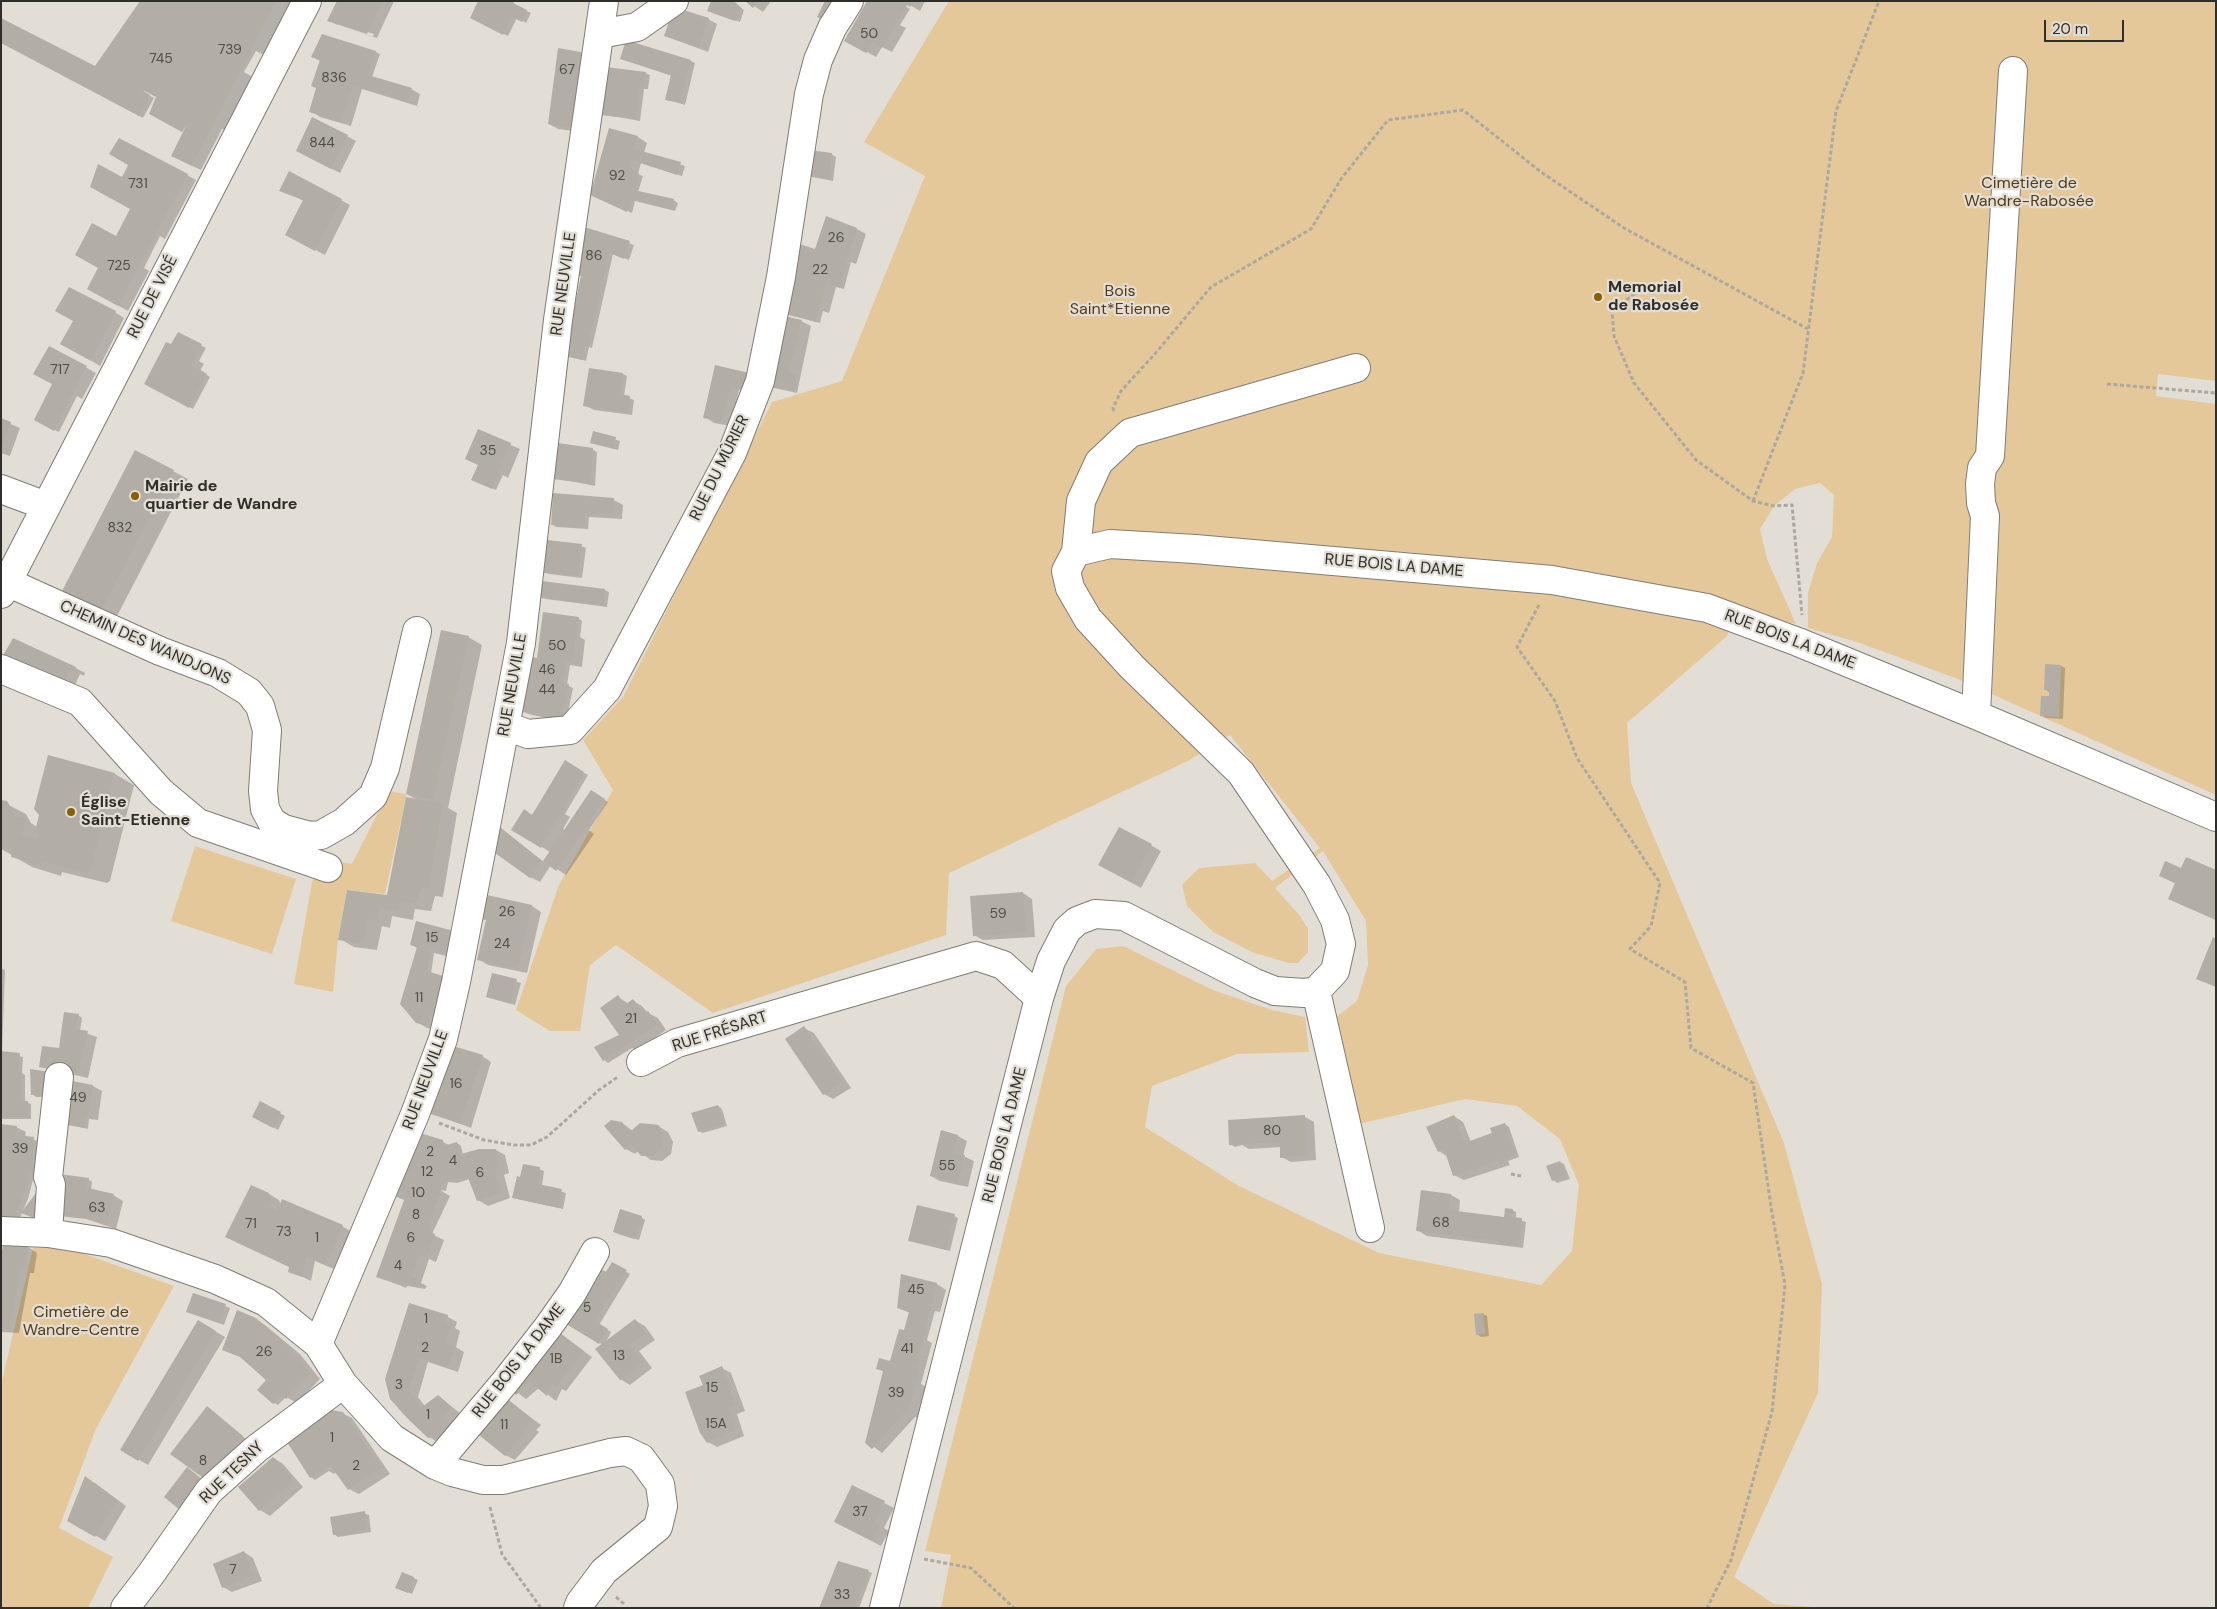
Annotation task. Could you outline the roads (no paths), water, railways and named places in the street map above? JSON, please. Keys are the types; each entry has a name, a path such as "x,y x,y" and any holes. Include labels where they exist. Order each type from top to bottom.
{"street":[{"name":"RUE DE VISÉ","path":"4,588 307,1"},
{"name":"RUE NEUVILLE","path":"318,1344 415,1114 443,1039 521,643 558,320 604,1"},
{"path":"600,34 637,27 674,1"},
{"name":"RUE DU MÛRIER","path":"506,726 528,734 570,730 606,689 732,453 760,381 781,277 809,94 818,60 832,28 849,1"},
{"path":"1976,715 1985,516 1994,502 1997,486 1996,469 1990,456 2013,71"},
{"path":"1356,368 1130,433 1099,462 1081,502 1076,552 1066,571 1070,588 1088,619 1132,667 1241,773 1317,885 1335,920 1342,944 1335,971 1316,991 1370,1228"},
{"path":"1,489 46,506"},
{"name":"RUE BOIS LA DAME","path":"1076,552 1110,544 1195,549 1552,580 1707,608 1798,642 1976,715 2216,817"},
{"name":"CHEMIN DES WANDJONS","path":"4,588 218,673 249,692 260,706 267,730 265,809 272,822 284,829 310,836 321,835 344,822 374,796 385,768 417,631"},
{"path":"1,669 80,702 161,792 198,822 328,868"},
{"name":"RUE BOIS LA DAME","path":"884,1608 902,1544 1039,998 1051,961 1067,930 1077,921 1095,914 1124,916 1275,991 1304,993 1316,991"},
{"name":"RUE FRÉSART","path":"641,1062 677,1044 976,956 1003,965 1039,998"},
{"path":"48,1233 51,1185 48,1177 59,1077"},
{"path":"1,1231 48,1233 111,1243 215,1279 266,1302 318,1344 343,1384 392,1438 434,1465 483,1480 503,1480 610,1453 626,1451 642,1458 660,1484 663,1506 658,1526 604,1571 580,1602 578,1608"},
{"name":"RUE BOIS LA DAME","path":"434,1465 505,1382 548,1327 572,1293 595,1252"},
{"name":"RUE TESNY","path":"125,1608 209,1491 256,1449 343,1384"}],"place":[{"name":"Memorial de Rabosée","path":"1598,297"},
{"name":"Mairie de quartier de Wandre","path":"135,496"},
{"name":"Église Saint-Etienne","path":"71,812"}],"park label":[{"name":"Cimetière de Wandre-Rabosée","path":"2029,193"},
{"name":"Bois Saint*Etienne","path":"1120,301"},
{"name":"Cimetière de Wandre-Centre","path":"81,1322"}]}
